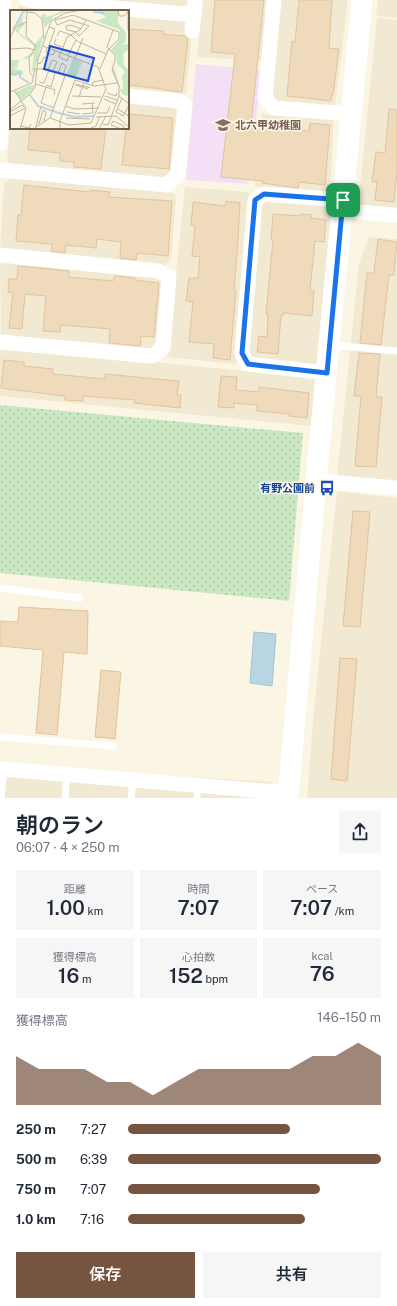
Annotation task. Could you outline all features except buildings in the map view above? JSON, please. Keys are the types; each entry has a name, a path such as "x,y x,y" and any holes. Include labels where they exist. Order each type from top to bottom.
{"street":[{"path":"0,144 8,46 3,0"},
{"path":"27,0 194,15"},
{"path":"192,31 195,0"},
{"path":"274,0 265,97 272,108 352,114"},
{"path":"2,769 133,780 197,792 288,795 316,481 362,0"},
{"path":"0,170 167,185 178,174 185,105 180,101 129,96"},
{"path":"327,373 248,364 242,353 255,200 264,194 343,205 397,215"},
{"path":"0,255 158,271 169,277 162,348 152,356 0,342"},
{"path":"316,481 397,488"}],"lane":[{"path":"330,345 397,351"},
{"path":"0,588 80,598"},
{"path":"0,737 113,746"},
{"path":"1,798 2,769"},
{"path":"65,798 67,774"},
{"path":"131,798 133,780"}],"shaded area":[{"path":"108,0 190,0 190,3 182,6"},
{"path":"203,0 268,0 262,61 197,57"},
{"path":"280,0 348,0 335,106 276,102 272,93"},
{"path":"378,0 397,0 397,18 376,16"},
{"path":"22,5 81,10 15,10"},
{"path":"129,14 186,18 192,33 186,95 129,89"},
{"path":"377,18 397,20 397,208 358,205"},
{"name":"北六甲幼稚園","path":"196,64 262,70 248,184 186,180"},
{"path":"129,102 174,106 178,114 174,171 167,179 14,167 7,161 10,129 129,129"},
{"path":"262,114 334,119 330,192 255,187"},
{"path":"13,178 174,193 176,199 171,260 165,265 0,250 4,183"},
{"path":"185,187 249,192 236,364 167,357"},
{"path":"267,201 332,207 316,366 253,360 247,352 260,206"},
{"path":"369,237 397,239 397,483 337,477 359,263"},
{"path":"7,260 155,274 164,280 156,343 146,352 1,335 0,265"},
{"path":"0,347 317,378 311,426 0,396"},
{"path":"337,491 397,498 397,798 307,798 314,709"},
{"path":"0,762 123,773 272,782 271,798 0,798"}],"green space":[{"path":"0,405 303,433 289,601 0,573"}],"water":[{"path":"254,632 276,634 272,686 250,683"}],"place":[{"name":"北六甲幼稚園","path":"223,125"},
{"name":"有野公園前","path":"327,488"}],"route":[{"path":"264,194 343,200 327,373 248,364 242,353 255,200 264,194"}]}
